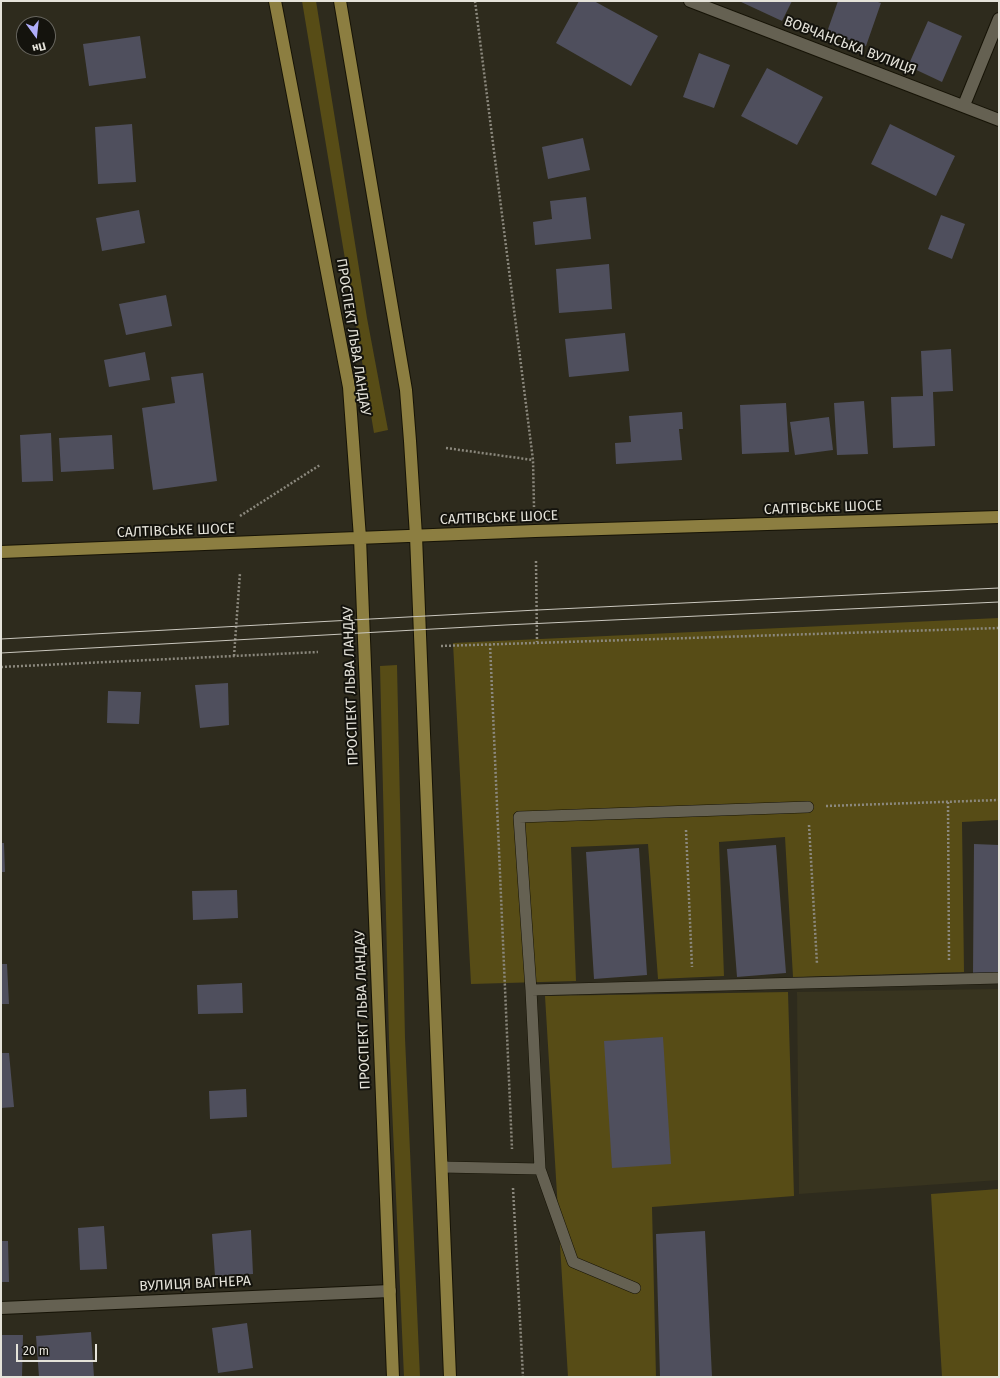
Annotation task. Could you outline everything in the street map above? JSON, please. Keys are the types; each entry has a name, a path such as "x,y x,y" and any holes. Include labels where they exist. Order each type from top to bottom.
{"main road":[{"name":"ПРОСПЕКТ ЛЬВА ЛАНДАУ","path":"275,1 349,387 360,538 393,1377"},
{"path":"340,1 406,390 416,536 450,1377"},
{"name":"САЛТІВСЬКЕ ШОСЕ","path":"1,552 416,536 999,517"}],"street":[{"name":"ВОВЧАНСЬКА ВУЛИЦЯ","path":"690,1 964,105 999,120"},
{"path":"964,105 999,20"},
{"name":"ВУЛИЦЯ ВАГНЕРА","path":"1,1308 390,1291"}],"lane":[{"path":"636,1288 573,1262 540,1168 531,990 519,816 808,807"},
{"path":"531,990 999,978"},
{"path":"442,1167 540,1168"}],"path":[{"path":"475,1 533,460 534,507"},
{"path":"446,448 533,460"},
{"path":"240,516 320,465"},
{"path":"536,561 537,642"},
{"path":"234,656 240,573"},
{"path":"441,646 999,628"},
{"path":"490,644 512,1168 523,1377"},
{"path":"1,667 318,652"},
{"path":"819,982 808,807 999,800"},
{"path":"948,802 949,979"},
{"path":"685,811 693,986"}],"shaded area":[{"path":"302,1 316,1 367,318 388,430 374,433"},
{"path":"999,618 999,820 962,822 964,972 793,977 785,837 719,842 724,976 658,979 648,844 571,847 576,981 471,984 453,643"},
{"path":"397,665 405,1038 420,1377 404,1377 389,1039 380,666"},
{"path":"999,989 999,1180 799,1194 797,992"},
{"path":"788,992 794,1196 652,1207 656,1377 568,1377 545,996"},
{"path":"999,1189 999,1377 942,1377 931,1194"}],"building":[{"path":"579,1 594,1 658,36 631,86 556,43"},
{"path":"739,1 792,1 782,21"},
{"path":"838,1 875,1 881,3 866,46 827,32"},
{"path":"928,21 962,36 942,82 908,66"},
{"path":"140,36 146,78 89,86 83,44"},
{"path":"699,53 730,65 714,108 683,97"},
{"path":"767,68 823,97 797,145 741,116"},
{"path":"132,124 136,182 98,184 95,127"},
{"path":"890,124 955,156 936,196 871,164"},
{"path":"583,138 590,170 548,179 542,147"},
{"path":"586,197 591,239 535,245 533,222 552,219 550,201"},
{"path":"139,210 145,243 102,251 96,218"},
{"path":"941,215 965,224 952,259 928,249"},
{"path":"609,264 612,309 559,313 556,269"},
{"path":"166,295 172,326 126,335 119,304"},
{"path":"625,333 629,371 569,377 565,339"},
{"path":"951,349 953,391 933,392 935,446 893,448 891,397 923,396 921,351"},
{"path":"145,352 150,380 109,387 104,360"},
{"path":"203,373 217,481 153,490 142,408 175,403 171,377"},
{"path":"864,401 868,454 837,455 834,403"},
{"path":"786,403 789,452 742,454 740,405"},
{"path":"682,412 683,429 679,429 682,460 616,464 615,443 631,442 629,416"},
{"path":"829,417 833,450 795,455 790,422"},
{"path":"51,433 53,481 22,482 20,435"},
{"path":"112,435 114,469 61,472 59,438"},
{"path":"228,683 229,725 200,728 195,685"},
{"path":"108,691 141,692 139,724 107,723"},
{"path":"1,843 4,843 5,872 1,872"},
{"path":"974,844 999,845 999,973 973,973"},
{"path":"776,845 786,973 737,977 727,849"},
{"path":"639,848 647,975 594,979 586,852"},
{"path":"237,890 238,918 193,920 192,891"},
{"path":"1,964 7,964 9,1004 1,1004"},
{"path":"242,983 243,1013 198,1014 197,985"},
{"path":"663,1037 671,1164 612,1168 604,1041"},
{"path":"1,1053 9,1053 14,1107 1,1108"},
{"path":"246,1089 247,1117 210,1119 209,1091"},
{"path":"104,1226 107,1269 80,1270 78,1228"},
{"path":"251,1230 253,1274 215,1276 212,1234"},
{"path":"705,1231 712,1377 660,1377 656,1234"},
{"path":"1,1241 8,1241 9,1282 1,1282"},
{"path":"247,1323 253,1368 218,1373 212,1328"},
{"path":"91,1332 94,1377 39,1377 36,1336"},
{"path":"1,1335 23,1335 22,1377 1,1377"}],"tram line":[{"path":"1,639 537,610 999,588"},
{"path":"1,653 505,625 999,602"}]}
